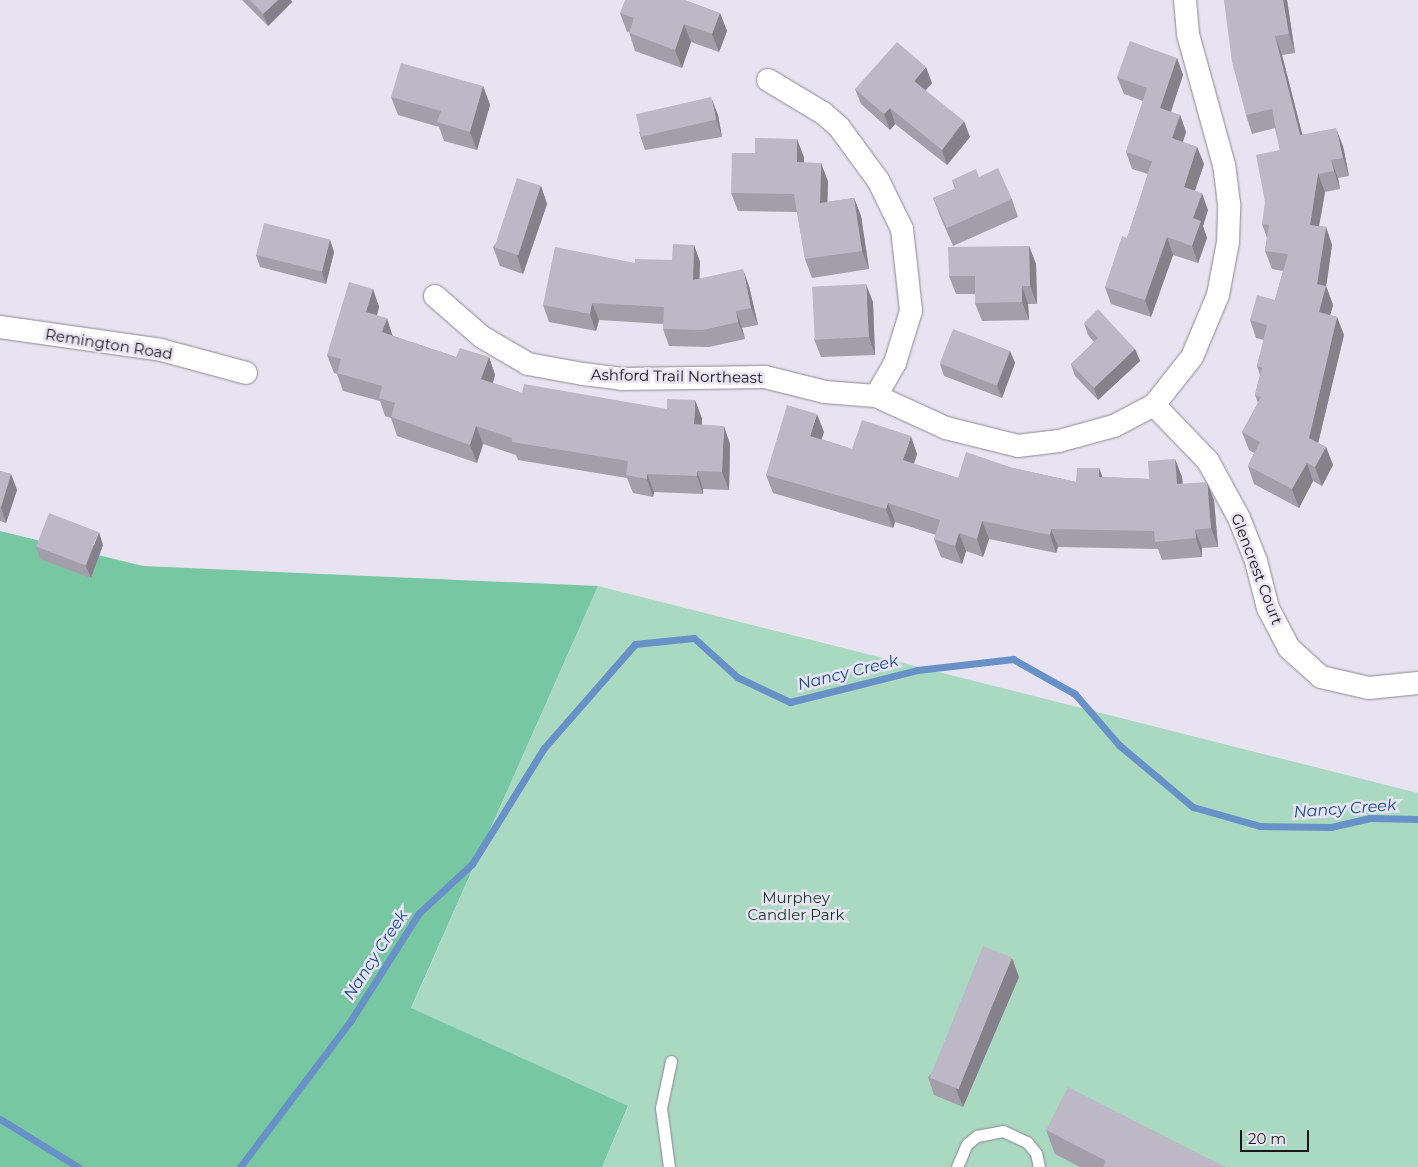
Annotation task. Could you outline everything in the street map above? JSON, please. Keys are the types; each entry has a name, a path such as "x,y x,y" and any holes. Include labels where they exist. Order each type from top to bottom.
{"street":[{"name":"Ashford Trail Northeast","path":"435,296 482,337 528,364 621,378 765,377 824,392 876,396 946,428 1018,446 1059,441 1114,426 1154,405 1192,356 1218,294 1228,242 1229,204 1224,165 1188,34 1185,0"},
{"path":"768,80 823,113 839,126 878,180 902,229 911,311 895,363 876,396"},
{"name":"Remington Road","path":"0,327 162,350 246,373"},
{"name":"Glencrest Court","path":"1154,405 1208,461 1240,518 1256,561 1268,608 1289,648 1321,677 1369,688 1418,683"}],"lane":[{"path":"668,1167 661,1108 671,1061"},
{"path":"957,1167 967,1144 977,1136 1003,1131 1027,1142 1036,1153 1040,1167"}],"green space":[{"path":"0,531 143,566 598,586 411,1008 628,1106 602,1167 0,1167"},
{"name":"Murphey Candler Park","path":"598,586 1418,793 1418,1167 602,1167 628,1107 411,1009"}],"building":[{"path":"250,0 278,0 263,14"},
{"path":"625,0 685,0 720,13 712,34 684,24 675,50 629,33 634,18 620,13"},
{"path":"1224,0 1283,0 1289,34 1275,36 1300,135 1336,128 1343,158 1331,160 1334,171 1318,174 1310,225 1326,227 1317,284 1326,286 1319,312 1337,317 1309,438 1326,447 1315,467 1307,463 1292,489 1248,466 1260,442 1242,432 1261,397 1255,395 1262,368 1257,366 1267,325 1250,320 1257,295 1275,300 1288,254 1265,251 1269,225 1262,224 1265,202 1256,155 1280,150 1272,109 1246,115 1232,62"},
{"path":"1130,41 1177,58 1160,108 1180,115 1172,138 1197,147 1184,187 1202,193 1193,218 1201,221 1192,246 1167,237 1145,300 1105,287 1122,236 1127,238 1152,161 1126,152 1147,88 1117,77"},
{"path":"897,42 926,67 914,81 964,121 942,150 890,108 884,114 855,89"},
{"path":"401,63 483,86 470,132 437,122 441,111 391,97"},
{"path":"711,97 716,119 641,137 636,114"},
{"path":"755,138 797,139 797,162 821,163 820,203 854,198 862,251 805,259 794,194 731,193 732,153 755,153"},
{"path":"998,168 1012,199 947,228 933,198 956,188 952,180 976,169 979,177"},
{"path":"517,178 541,186 518,255 494,247"},
{"path":"264,223 330,239 322,271 256,255"},
{"path":"673,244 694,245 693,280 743,269 751,308 736,311 738,322 703,330 663,329 664,307 592,303 590,314 543,305 555,247 635,263 635,259 672,260"},
{"path":"1029,246 1030,286 1022,286 1022,302 975,303 975,276 949,276 948,247"},
{"path":"349,282 373,289 366,312 387,318 382,332 456,357 460,348 489,357 481,379 522,393 524,384 667,409 667,399 695,400 694,424 724,426 722,472 697,471 697,476 647,474 647,479 626,475 628,461 512,442 512,438 476,426 470,445 391,417 395,403 379,398 382,386 337,373 341,359 327,355"},
{"path":"866,284 869,337 815,340 812,287"},
{"path":"1098,309 1135,349 1094,388 1071,364 1098,338 1084,323"},
{"path":"953,329 1010,351 997,385 940,364"},
{"path":"787,405 817,414 810,436 852,449 862,420 911,436 903,460 958,478 966,452 1013,468 1076,482 1077,468 1099,468 1099,477 1149,479 1148,461 1175,459 1177,484 1207,482 1211,528 1195,530 1196,538 1155,542 1154,531 1051,529 1050,535 982,521 977,539 959,533 955,546 934,539 940,520 888,503 886,509 766,475"},
{"path":"0,471 11,474 1,507 0,507"},
{"path":"49,513 98,532 86,566 36,547"},
{"path":"983,946 1012,958 959,1089 930,1078"},
{"path":"1068,1087 1225,1167 1103,1167 1106,1161 1046,1130"}],"waterway":[{"name":"Nancy Creek","path":"240,1167 351,1020 419,913 472,864 544,748 635,644 694,638 737,677 790,702 917,670 1013,659 1075,694 1119,745 1193,807 1260,826 1331,827 1370,818 1418,819"},
{"name":"Nancy Creek","path":"0,1119 78,1167"}]}
